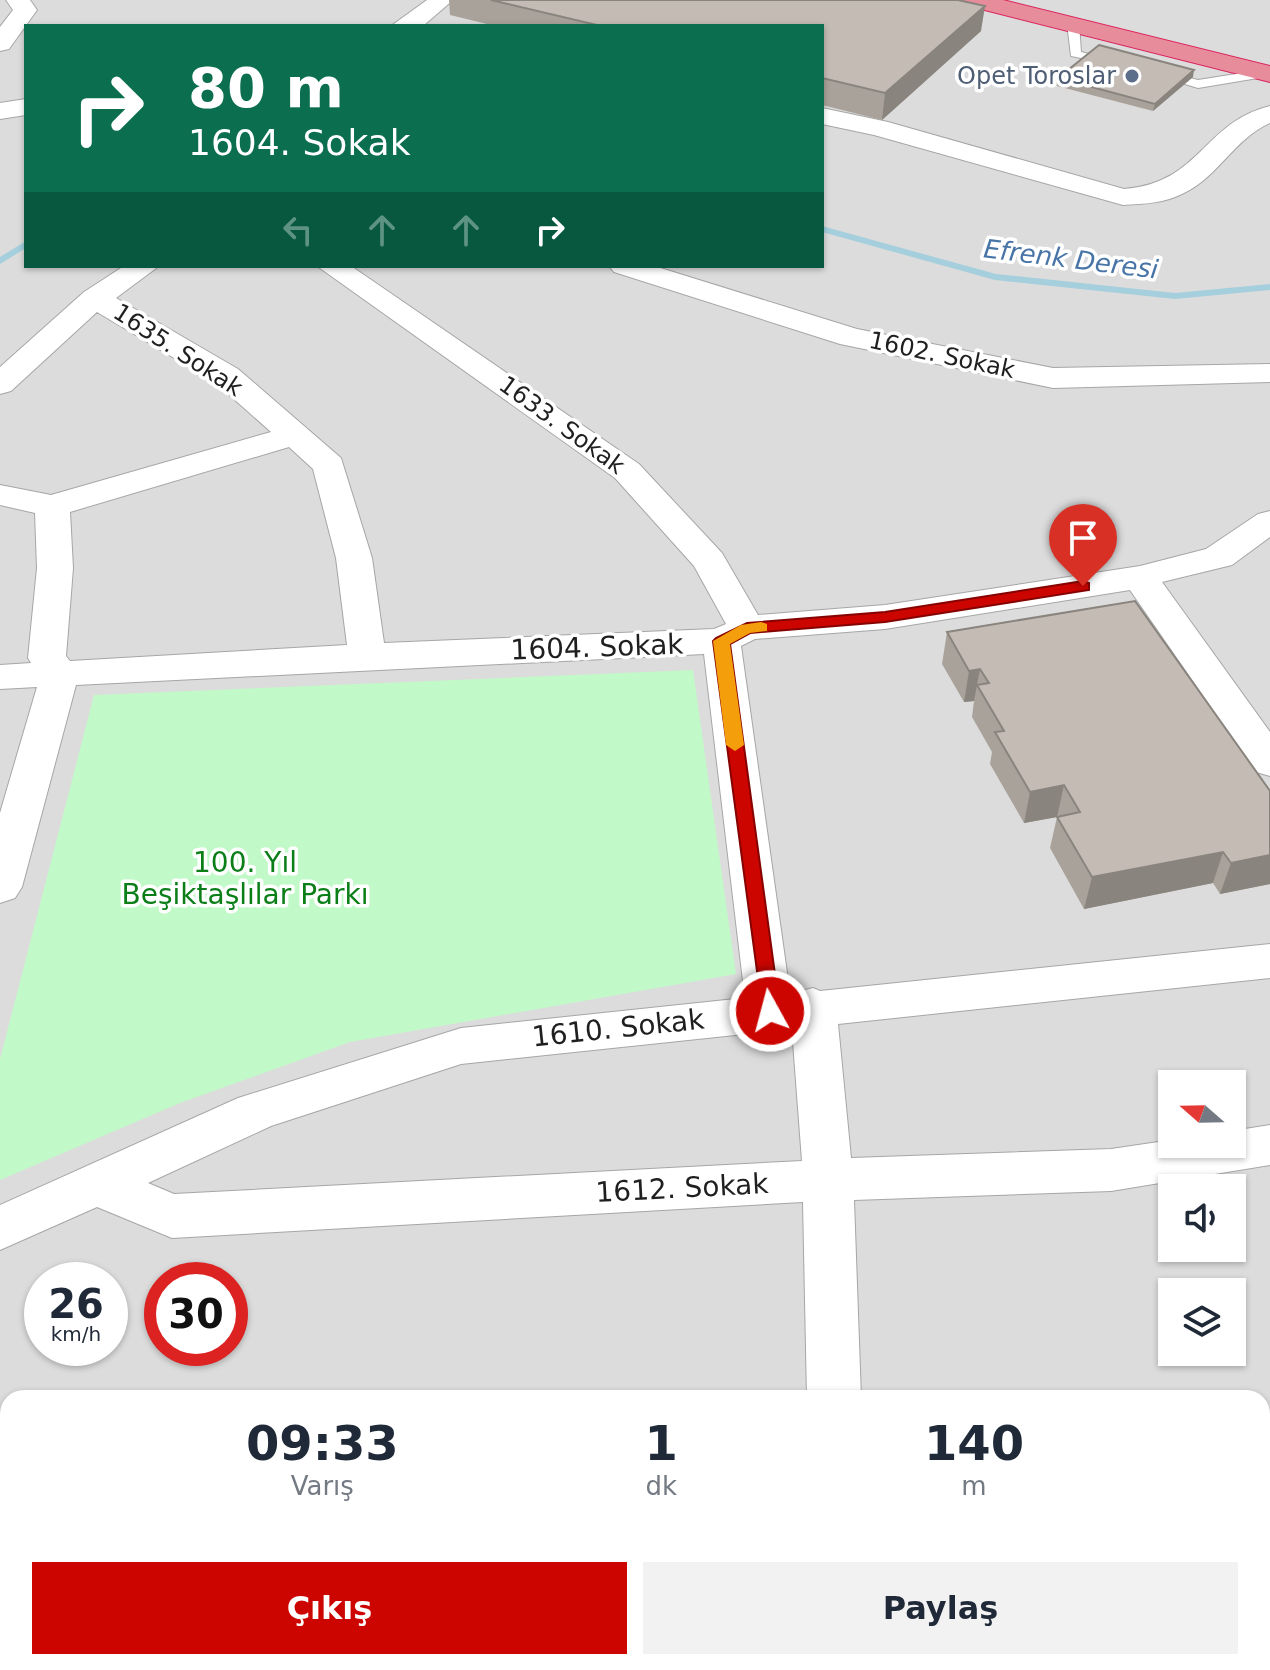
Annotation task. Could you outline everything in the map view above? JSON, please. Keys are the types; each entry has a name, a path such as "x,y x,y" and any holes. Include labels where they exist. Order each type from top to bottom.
{"highway":[{"path":"974,0 1269,73"}],"street":[{"path":"2,37 25,10 18,0"},
{"path":"413,24 441,0"},
{"path":"0,111 24,107"},
{"path":"824,116 879,128 1123,197 1151,198 1187,183 1234,132 1270,114"},
{"path":"0,384 95,298 141,268"},
{"name":"1633. Sokak","path":"335,268 627,471 709,561 734,635"},
{"name":"1602. Sokak","path":"630,268 851,337 1053,378 1270,373"},
{"name":"1635. Sokak","path":"95,298 227,376 329,465 354,558 367,656"},
{"path":"0,495 52,506 295,435"},
{"path":"0,887 60,673 47,658 55,568 52,506"},
{"name":"1604. Sokak","path":"0,677 734,635 885,617 1140,577 1219,557 1270,521"},
{"path":"1140,577 1270,762"},
{"path":"734,635 791,1008 828,1180 834,1390"},
{"name":"1610. Sokak","path":"0,1228 255,1112 461,1046 791,1008 1270,961"},
{"name":"1612. Sokak","path":"99,1185 172,1216 828,1180 1111,1170 1270,1145"}],"lane":[{"path":"1073,23 1075,54 1121,65"},
{"path":"1152,73 1198,84 1269,73"}],"shaded area":[{"path":"0,0 1270,0 1270,1390 0,1390"}],"green space":[{"name":"100. Yıl Beşiktaşlılar Parkı","path":"693,670 736,974 350,1042 180,1103 0,1180 0,1059 94,695"}],"building":[{"path":"491,0 958,0 985,6 885,93 824,78 824,24 593,24"},
{"path":"1099,45 1194,70 1155,104 1058,78"},
{"path":"1135,601 1270,791 1270,855 1231,863 1223,852 1092,877 1057,817 1080,812 1064,785 1030,792 995,732 1004,731 977,685 989,683 980,669 969,671 947,632"}],"waterway":[{"name":"Efrenk Deresi","path":"824,230 995,277 1175,296 1270,287"},
{"name":"Efrenk Deresi","path":"0,261 24,245"}],"slow traffic":[{"path":"735,745 721,641 747,628 761,627"}],"place":[{"name":"Opet Toroslar","path":"1132,76"}],"route":[{"path":"770,1011 721,641 747,628 885,617 1083,586"}]}
